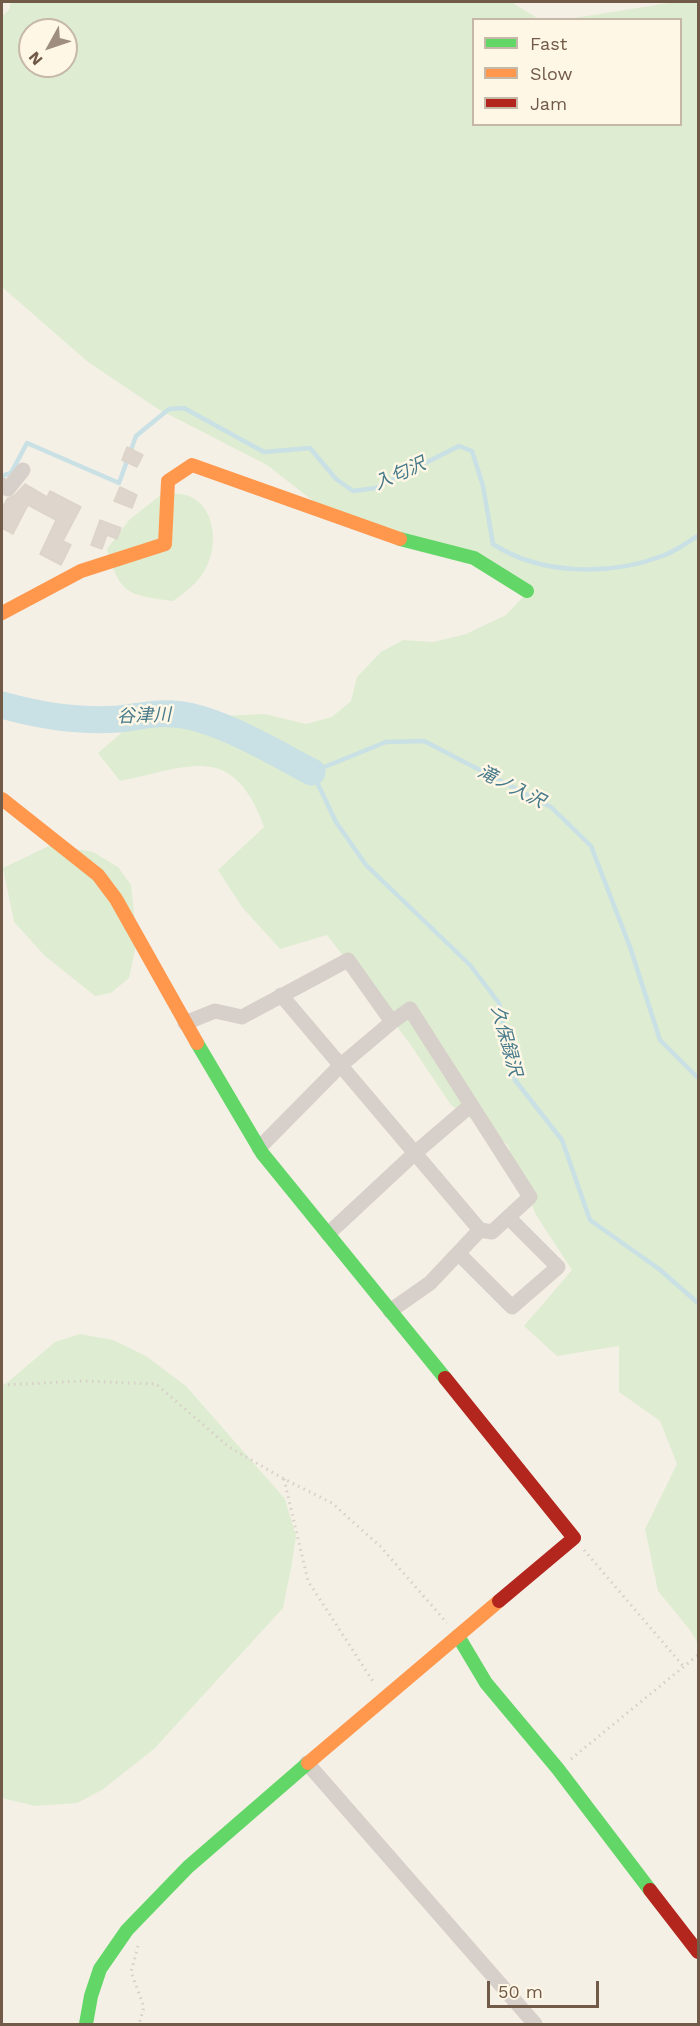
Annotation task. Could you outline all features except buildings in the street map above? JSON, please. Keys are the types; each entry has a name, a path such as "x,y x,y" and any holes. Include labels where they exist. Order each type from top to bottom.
{"street":[{"path":"2,613 81,571 165,544 168,481 192,465 378,533 474,558 527,591"},
{"path":"2,485 8,489 23,470"},
{"path":"2,799 98,875 116,900 259,1148 574,1538 385,1700 307,1763 173,1882 110,1952 94,1981 86,2025"},
{"path":"185,1023 216,1011 242,1017 348,960 392,1022"},
{"path":"259,1148 341,1065 410,1009 530,1197 492,1232 480,1230 341,1065 281,995"},
{"path":"328,1234 415,1153 471,1105"},
{"path":"458,1253 512,1307 558,1267 508,1217"},
{"path":"390,1311 430,1283 480,1230"},
{"path":"458,1636 486,1683 558,1769 699,1952"},
{"path":"307,1763 535,2025"}],"path":[{"path":"2,1385 83,1381 156,1384 229,1448 332,1503 372,1539 458,1636"},
{"path":"284,1479 308,1581 385,1700"},
{"path":"574,1538 684,1668"},
{"path":"558,1769 699,1655"},
{"path":"132,1928 139,1942 131,1972 144,2007 139,2025"}],"green space":[{"path":"11,2 511,2 537,18 472,18 472,126 682,126 682,18 574,18 675,2 698,2 698,1644 690,1630 658,1591 645,1529 677,1464 660,1421 619,1392 619,1346 557,1356 524,1326 572,1270 536,1215 507,1144 451,1105 408,1041 327,935 280,949 242,907 218,870 264,827 252,800 238,782 223,771 207,766 168,770 120,781 98,753 126,729 170,718 265,714 306,724 332,717 351,701 357,677 381,652 403,640 434,642 466,634 506,615 523,597 477,565 339,521 267,465 158,409 88,362 2,287 2,16 9,10"},
{"path":"162,494 183,494 196,500 203,507 212,526 212,548 203,573 192,586 173,601 146,597 128,590 116,576 107,549 130,519"},
{"path":"51,845 93,852 118,867 131,885 137,940 129,978 111,993 95,996 44,955 14,922 3,868"},
{"path":"80,1334 113,1340 146,1356 186,1386 285,1499 296,1536 283,1608 154,1749 102,1790 77,1803 35,1806 2,1798 2,1387 55,1342"}],"waterway":[{"name":"入匂沢","path":"2,476 11,473 27,443 119,483 136,436 169,409 184,408 264,452 310,448 336,479 353,491 376,488 459,446 472,451 483,486 493,544 532,562 576,569 620,567 667,554 698,536"},
{"name":"谷津川","path":"2,705 74,719 104,720 160,714 190,716 226,728 312,772"},
{"name":"久保録沢","path":"698,1078 660,1040 630,947 591,846 551,807 424,741 386,742 312,772 336,822 366,865 470,965 499,1003 515,1080 562,1140 590,1220 659,1269 698,1303"}],"traffic: fast":[{"path":"400,539 474,558 527,591"},
{"path":"197,1043 262,1153 445,1378"},
{"path":"458,1636 486,1683 558,1769 650,1890"},
{"path":"86,2024 91,1996 100,1969 127,1930 188,1867 308,1763"}],"traffic: slow":[{"path":"2,613 81,571 165,544 168,481 192,465 400,539"},
{"path":"2,799 98,875 116,899 197,1043"},
{"path":"308,1763 499,1601"}],"traffic: jam":[{"path":"445,1378 574,1538 499,1601"},
{"path":"650,1890 698,1952"}],"water label":[{"name":"滝ノ入沢","path":"511,787"}]}
